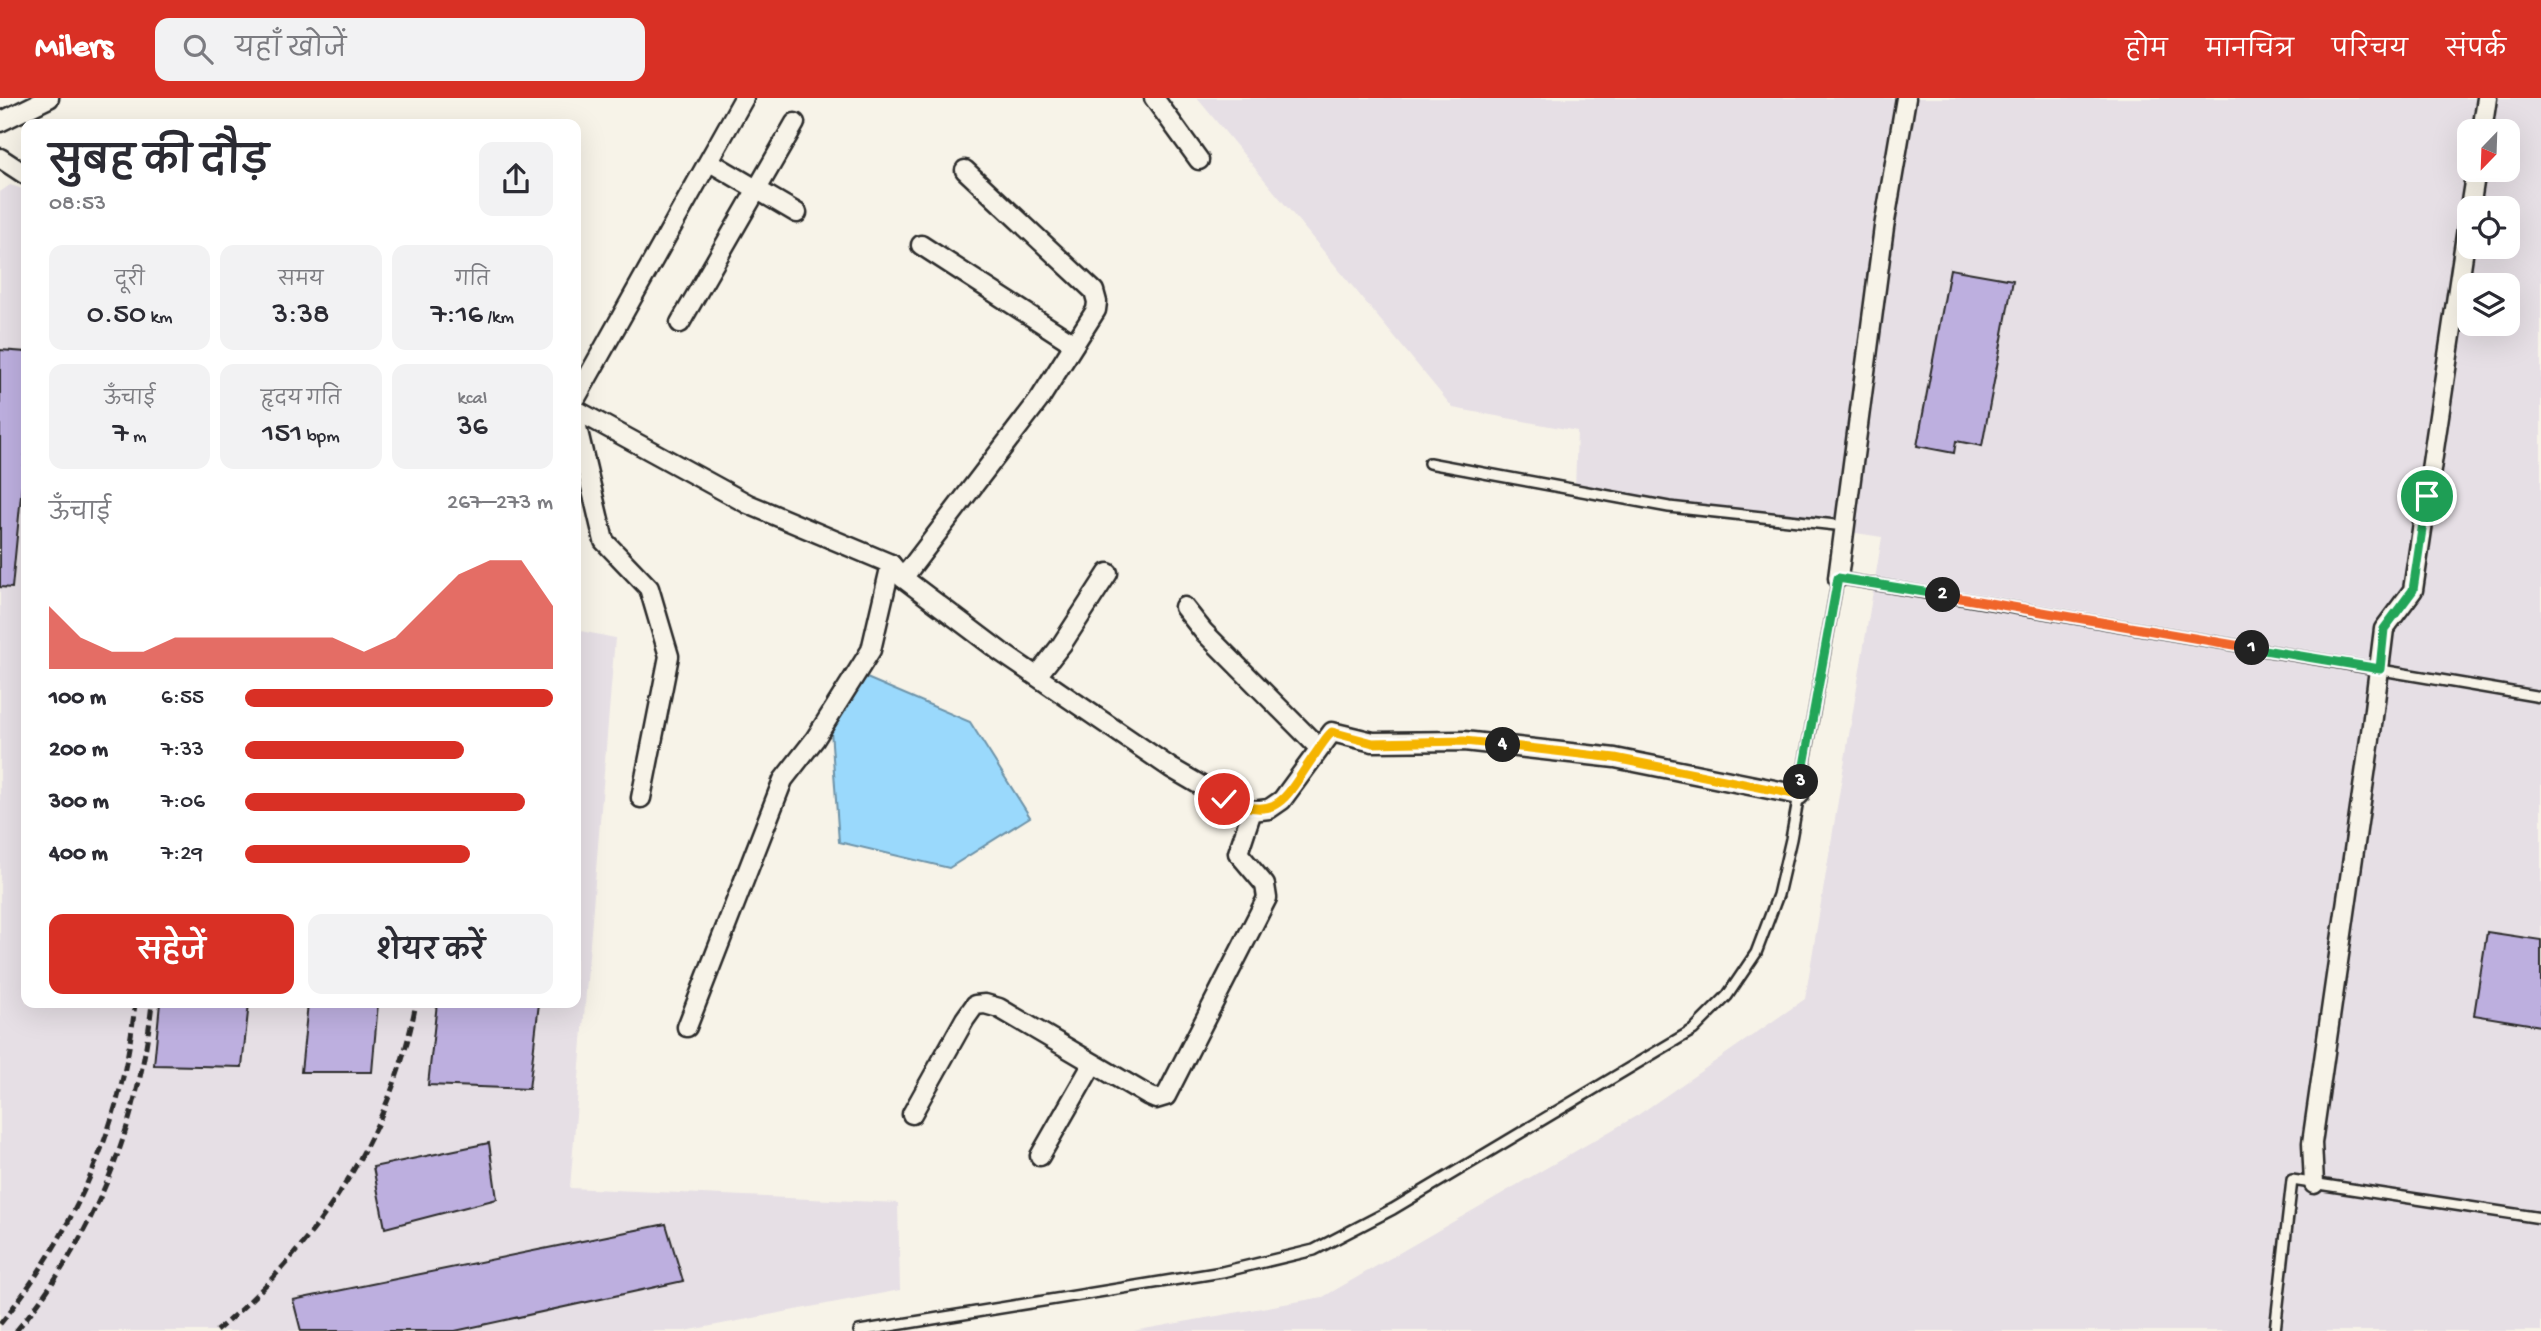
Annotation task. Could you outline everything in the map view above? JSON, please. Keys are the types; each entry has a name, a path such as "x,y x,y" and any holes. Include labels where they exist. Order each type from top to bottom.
{"street":[{"path":"0,122 49,98"},
{"path":"581,389 744,98"},
{"path":"1154,98 1199,160"},
{"path":"1838,578 1884,227 1906,98"},
{"path":"2484,119 2487,98"},
{"path":"680,323 795,123"},
{"path":"0,158 21,172"},
{"path":"710,162 797,213"},
{"path":"903,578 1039,400 1096,310 1094,291 965,170"},
{"path":"921,245 1074,344"},
{"path":"2314,1184 2312,1143 2384,629 2413,590 2462,259"},
{"path":"581,413 748,504 891,564 903,578 1037,676 1171,768 1224,799 1252,811 1269,809 1282,800 1332,732 1373,743 1464,741 1615,758 1799,795"},
{"path":"581,444 604,541 649,588 669,656 641,798"},
{"path":"687,1027 783,780 815,739 871,650 891,564"},
{"path":"1037,676 1062,644 1108,573"},
{"path":"1184,607 1203,631 1319,748"},
{"path":"912,1114 975,1005 985,1004 999,1008 1092,1065 1156,1098 1166,1096 1267,898 1265,886 1238,853 1252,811"},
{"path":"1040,1156 1092,1065"}],"lane":[{"path":"1429,463 1669,507 1845,526"},
{"path":"859,1331 1222,1272 1314,1250 1393,1209 1693,1030 1727,996 1756,953 1778,895 1838,578 2541,697"},
{"path":"2275,1331 2292,1180 2541,1218"}],"shaded area":[{"path":"1197,98 2541,98 2541,1331 1133,1331 1323,1297 1638,1115 1805,999 1882,537 1575,490 1577,431 1453,408"},
{"path":"10,185 21,188 21,1008 581,1008 581,631 615,638 570,1188 898,1203 900,1290 685,1331 0,1331 0,192"}],"water":[{"path":"855,673 970,722 1030,817 949,868 839,842 831,730"}],"building":[{"path":"1950,269 2013,280 1982,446 1956,441 1954,453 1917,446"},
{"path":"0,350 21,352 21,495 12,588 0,587"},
{"path":"2487,932 2541,940 2541,1026 2474,1015"},
{"path":"160,1008 248,1008 242,1067 154,1065"},
{"path":"307,1008 378,1008 372,1072 301,1072"},
{"path":"436,1008 538,1008 529,1089 428,1085"},
{"path":"489,1143 497,1199 385,1228 373,1167"},
{"path":"666,1224 683,1281 455,1331 301,1331 293,1300"}],"railway":[{"path":"0,1324 51,1252 91,1173 120,1090 134,1008"},
{"path":"16,1331 69,1257 109,1178 136,1092 151,1008"},
{"path":"216,1331 253,1298 286,1263 345,1184 369,1142 389,1097 405,1051 415,1008"}],"route":[{"path":"1224,799 1252,811 1269,809 1282,800 1332,732 1373,743 1464,741 1615,758 1799,795 1838,578 2380,669 2384,629 2413,590 2427,496"}]}
